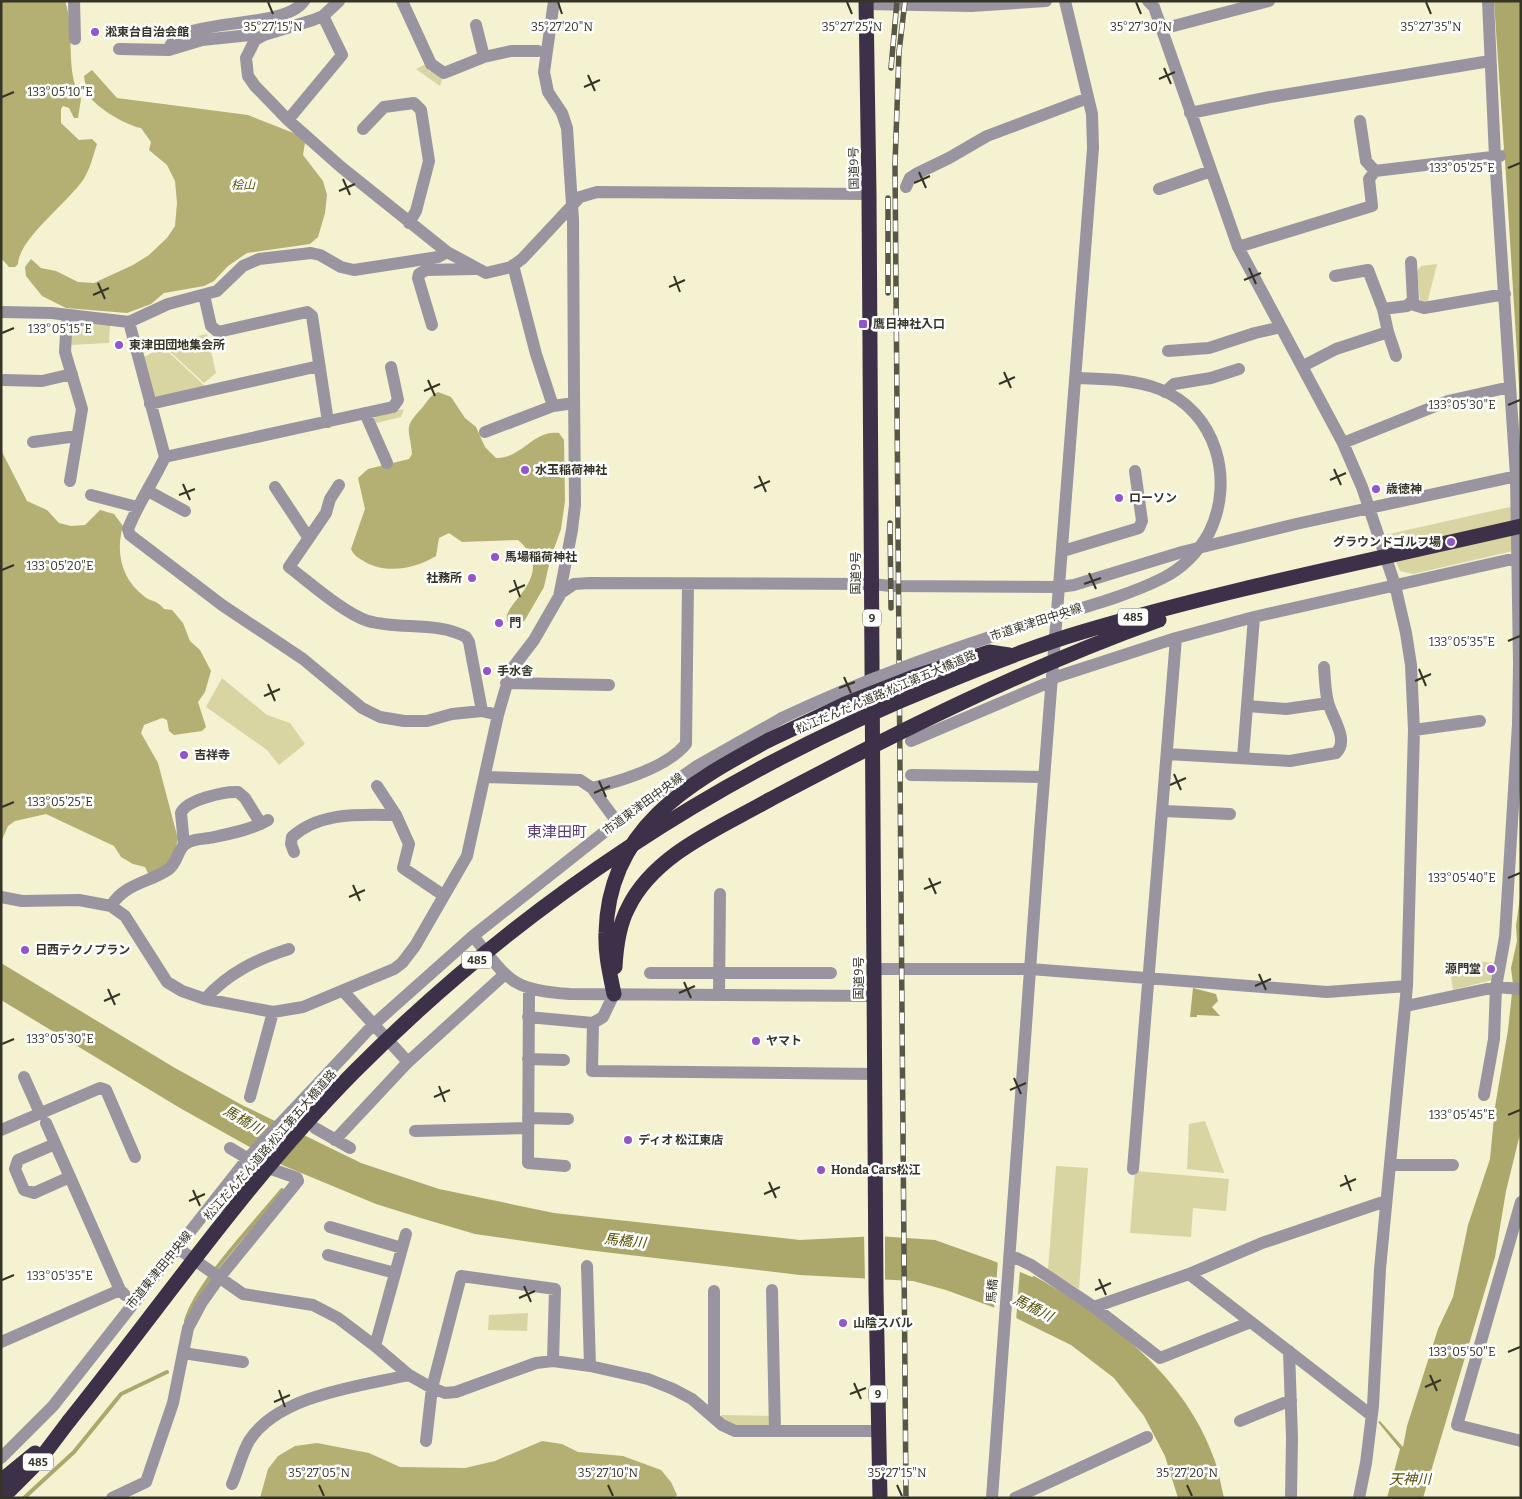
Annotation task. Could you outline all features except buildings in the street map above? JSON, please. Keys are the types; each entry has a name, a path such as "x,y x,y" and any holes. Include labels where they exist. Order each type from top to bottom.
{"highway":[{"name":"国道9号","path":"866,3 869,194 876,1290 879,1431"},
{"name":"松江だんだん道路;松江第五大橋道路","path":"69,1421 205,1244 302,1127 403,1024 508,935 622,851 742,776 857,718 1011,655 1097,628 1258,586 1521,526"},
{"path":"614,994 616,958 627,908 645,882 671,858 691,844 769,800 912,728 1066,656 1131,630 1258,586"},
{"path":"614,994 607,951 607,916 614,881 627,851 648,823 667,804 718,768 769,740 836,708 916,676 989,652 1011,655"},
{"name":"485","path":"1,1481 28,1460 69,1421"},
{"name":"485","path":"2,1498 38,1462 69,1421"},
{"name":"9","path":"879,1431 880,1498"},
{"name":"485","path":"1,1477 28,1460"}],"street":[{"path":"74,1 75,39"},
{"path":"169,50 170,44 174,40 198,29 272,18 298,7 304,1"},
{"path":"339,1 323,16 300,26 264,35 255,40 246,58 248,76 254,86 288,120 409,223 447,252 486,273 500,272 522,259 580,197 597,192 869,194"},
{"path":"402,1 431,64 444,72 489,56 511,51 538,52"},
{"path":"554,1 544,81 548,92 562,113 567,128 572,205 575,505 559,597"},
{"path":"866,3 971,6 1046,1"},
{"name":"馬橋","path":"992,1498 1044,777 1094,148 1093,125 1088,98 1065,1"},
{"path":"1148,1 1154,6 1238,247 1343,443 1370,508 1395,585 1411,665 1414,730 1406,1006 1386,1200 1371,1415 1366,1463 1359,1498"},
{"path":"1162,29 1269,1"},
{"path":"1484,1095 1494,1039 1498,987 1505,937 1518,724 1519,557 1519,475 1510,387 1488,1"},
{"path":"288,120 342,54 323,16"},
{"path":"476,25 489,56"},
{"path":"119,49 169,50 202,40 250,35 255,40"},
{"path":"1190,113 1270,97 1490,61"},
{"path":"906,187 910,178 916,174 987,136 1088,98"},
{"path":"363,129 384,106 414,103 421,110 429,161 416,210 409,223"},
{"path":"1360,120 1366,161 1375,171"},
{"path":"1238,247 1372,206 1369,179 1375,171 1498,156"},
{"path":"1159,189 1211,171"},
{"path":"1,312 67,315 129,322 168,304 216,291 243,266 258,259 310,253 320,255 341,268 354,270 438,257 447,252"},
{"path":"1411,262 1414,296 1411,304"},
{"path":"513,265 536,354 553,406"},
{"path":"432,325 418,278 419,274 426,270 474,268"},
{"path":"1336,276 1368,270 1371,273 1396,356"},
{"path":"1383,309 1411,304 1424,308 1505,294"},
{"path":"204,295 211,326 218,332 307,312 312,316 328,422"},
{"path":"67,315 65,352 82,409 70,480"},
{"path":"129,322 165,457 148,492 136,507 128,529 130,535 222,605 303,659 362,708 380,717 404,721 427,721 452,714 482,711 498,715"},
{"path":"1168,352 1209,348 1254,332 1281,327"},
{"path":"1302,366 1336,349 1388,332"},
{"path":"150,404 319,366"},
{"path":"165,457 365,414 397,404 391,367"},
{"path":"1165,392 1174,384 1211,378 1239,369"},
{"path":"4,380 42,381 72,374"},
{"name":"市道東津田中央線","path":"1,1458 53,1406 132,1302 248,1159 286,1116 373,1026 473,936 617,822 697,766 782,718 838,691 909,664 1128,592 1156,581 1185,563 1209,533 1218,510 1221,493 1222,476 1218,456 1200,421 1187,406 1165,392 1138,383 1076,378"},
{"path":"1343,443 1448,401 1510,387"},
{"path":"485,432 553,406 574,404"},
{"path":"365,414 387,463"},
{"path":"33,442 78,436"},
{"path":"1063,551 1139,528 1142,521 1135,470"},
{"path":"1,897 22,901 79,900 111,906 125,916 167,982 182,991 205,999 273,1012 303,1007 387,972 402,963 415,946 467,856 506,683 512,670 534,640 559,597 567,588 579,583 1060,587 1074,585 1182,552 1519,475"},
{"path":"339,485 330,499 326,513 308,537 289,568 350,612 366,620 422,626 463,636 468,639 482,711"},
{"path":"275,487 308,537"},
{"path":"148,492 185,511"},
{"path":"91,495 136,507"},
{"path":"911,741 1052,679 1176,638 1254,618 1519,557"},
{"path":"592,788 621,781 678,754 686,744 688,584"},
{"path":"1243,757 1254,618"},
{"path":"1134,1169 1164,812 1176,638"},
{"path":"1167,754 1236,760 1243,757 1290,761 1336,753 1341,743 1340,735 1328,702 1324,667"},
{"path":"506,683 609,685"},
{"path":"1248,706 1286,709 1328,702"},
{"path":"1414,730 1480,721"},
{"path":"911,775 1044,777"},
{"path":"485,777 580,780 592,788 617,822"},
{"path":"377,786 396,815 409,844 403,868 443,895"},
{"path":"111,906 116,898 133,885 170,868 184,845 191,841 264,822 238,792 188,803 181,813 184,845"},
{"path":"1164,812 1230,814"},
{"path":"294,852 291,844 292,836 312,824 325,819 344,816 396,815"},
{"path":"719,995 720,894"},
{"path":"473,936 505,974 529,990 614,994 874,996"},
{"path":"205,999 222,983 256,959 289,949"},
{"path":"874,969 1030,969 1327,992 1407,986"},
{"path":"650,973 831,973"},
{"path":"335,1140 408,1062 505,974"},
{"path":"761,974 761,995"},
{"path":"1406,1006 1498,987 1521,990"},
{"path":"529,990 528,1162 565,1166"},
{"path":"343,991 373,1026 408,1062"},
{"path":"528,1017 593,1023 603,1017 614,994"},
{"path":"250,1097 273,1012"},
{"path":"593,1023 592,1071 875,1074"},
{"path":"528,1059 564,1060"},
{"path":"24,1077 120,1290 132,1302"},
{"path":"2,1128 43,1118 95,1089 104,1089 135,1157"},
{"path":"415,1131 568,1119"},
{"path":"315,1128 350,1148"},
{"path":"55,1144 18,1160 15,1169 24,1190 34,1193 70,1177"},
{"path":"112,1498 146,1482 173,1403 188,1328 202,1302 219,1278 298,1181 297,1178 248,1159 230,1148"},
{"path":"1390,1165 1453,1165"},
{"path":"1094,1307 1189,1274 1253,1247 1386,1200"},
{"path":"1521,1202 1457,1425 1521,1441"},
{"path":"330,1227 402,1248"},
{"path":"376,1346 406,1234"},
{"path":"176,1248 243,1294 313,1305 338,1318 376,1346 409,1375 432,1388 446,1393 456,1392 536,1363 553,1361 590,1366 648,1380 673,1389 692,1399 714,1416 722,1425 735,1431 879,1431"},
{"path":"328,1255 395,1273"},
{"path":"1010,1259 1031,1265 1094,1307 1160,1358 1251,1322"},
{"path":"587,1266 590,1366"},
{"path":"1189,1274 1371,1415"},
{"path":"426,1441 432,1388 461,1276 555,1289 553,1361"},
{"path":"1,1342 120,1290"},
{"path":"772,1290 775,1431"},
{"path":"714,1291 714,1416"},
{"path":"1289,1351 1291,1498"},
{"path":"183,1352 243,1362"},
{"path":"232,1484 248,1442 273,1415 325,1394 409,1375"},
{"path":"1240,1421 1291,1400"},
{"path":"1014,1498 1147,1437"}],"shaded area":[{"path":"426,64 429,71 443,77 440,86 416,69"},
{"path":"1437,264 1427,304 1420,301 1417,271 1421,266"},
{"path":"93,322 110,325 109,343 71,345 70,330 78,323"},
{"path":"207,334 216,373 204,383 164,346"},
{"path":"163,347 206,387 159,399 153,395 144,357"},
{"path":"404,409 401,417 376,423 374,418 378,415"},
{"name":"グラウンドゴルフ場","path":"1514,506 1513,551 1413,574 1400,571 1385,535"},
{"path":"222,678 267,715 290,723 305,744 279,765 267,750 206,707"},
{"path":"1464,960 1498,963 1492,980 1453,990 1449,963"},
{"path":"1205,1121 1224,1173 1187,1169 1189,1124"},
{"path":"1056,1166 1088,1168 1079,1289 1048,1270"},
{"path":"1135,1171 1229,1179 1226,1211 1193,1208 1191,1237 1130,1233"},
{"path":"528,1313 527,1331 488,1330 489,1315"},
{"path":"721,1415 771,1416 771,1426 734,1425 722,1418"}],"green space":[{"path":"1,1 65,1 70,25 73,76 81,99 78,118 74,118 69,108 63,106 61,109 61,123 79,140 92,139 97,144 83,180 35,232 20,254 18,264 15,267 9,267 1,258"},
{"name":"桧山","path":"92,70 117,98 248,115 296,134 305,143 303,155 323,181 327,195 325,213 318,237 310,244 247,253 228,266 214,281 204,286 164,293 151,304 127,313 66,308 42,296 26,276 25,267 31,259 41,268 56,271 78,282 94,283 133,265 149,255 167,238 175,226 177,203 175,181 167,165 149,150 151,142 141,128 110,114 90,97 86,90 84,76"},
{"path":"438,392 451,397 465,418 476,427 485,447 496,458 513,454 542,435 559,433 564,440 565,501 561,529 550,560 544,587 525,620 518,626 512,626 508,623 508,613 526,587 531,577 533,565 529,553 518,540 462,542 449,533 439,538 436,556 410,567 392,569 374,566 365,562 357,557 351,549 365,509 358,478 368,469 409,459 412,454 409,429 412,420 429,399"},
{"path":"1,450 27,501 47,510 59,523 71,526 85,525 100,510 114,514 123,526 120,556 122,565 131,583 148,599 158,603 164,609 172,610 183,623 190,641 200,650 211,671 205,692 198,702 206,727 202,731 174,735 169,731 167,720 162,718 144,725 141,733 158,763 178,839 172,862 156,873 148,873 145,867 133,864 121,857 114,846 46,814 15,821 8,826 1,842"},
{"path":"542,1441 562,1444 578,1452 623,1456 661,1470 671,1482 677,1495 674,1498 260,1498 268,1469 278,1456 295,1446 317,1443 369,1453 400,1467 465,1468 495,1461"}],"water":[{"path":"1494,1 1521,1 1521,418 1505,160 1501,153 1504,149"},
{"name":"天神川","path":"1521,890 1521,1130 1506,1191 1495,1257 1423,1498 1387,1498 1400,1449 1378,1422 1380,1421 1403,1447 1407,1426 1438,1329 1453,1297 1468,1225 1490,1159 1495,1107 1508,1030 1513,984 1511,968 1517,941 1516,926"},
{"name":"馬橋川","path":"1,963 175,1068 242,1105 361,1163 439,1189 554,1213 800,1240 878,1236 935,1240 1032,1277 1034,1276 1090,1311 1117,1331 1142,1352 1165,1376 1185,1402 1202,1430 1215,1461 1224,1498 1178,1498 1165,1456 1144,1416 1114,1378 1071,1345 998,1309 946,1290 913,1281 800,1275 587,1250 475,1234 376,1204 282,1165 180,1108 1,1000"},
{"path":"1193,988 1216,994 1218,1001 1212,1007 1220,1016 1197,1015 1197,1017 1190,1017"}],"pier":[{"path":"885,1234 885,1282 865,1281 864,1235"},
{"path":"998,1260 1020,1270 1016,1321 994,1310"}],"waterway":[{"path":"186,1321 192,1306 214,1272 282,1190"},
{"path":"24,1498 74,1452 121,1394 167,1372"}],"railway":[{"path":"891,68 897,1"},
{"path":"905,1 899,52 895,164 906,1498"},
{"path":"888,198 888,293"},
{"path":"890,523 891,608"}],"place":[{"name":"淞東台自治会館","path":"95,32"},
{"name":"鷹日神社入口","path":"863,324"},
{"name":"東津田団地集会所","path":"119,345"},
{"name":"水玉稲荷神社","path":"525,470"},
{"name":"歳徳神","path":"1376,489"},
{"name":"ローソン","path":"1119,498"},
{"name":"グラウンドゴルフ場","path":"1451,542"},
{"name":"馬場稲荷神社","path":"495,557"},
{"name":"社務所","path":"472,578"},
{"name":"門","path":"499,623"},
{"name":"手水舎","path":"487,671"},
{"name":"吉祥寺","path":"184,755"},
{"name":"日西テクノプラン","path":"25,950"},
{"name":"源門堂","path":"1491,969"},
{"name":"ヤマト","path":"756,1041"},
{"name":"ディオ 松江東店","path":"628,1140"},
{"name":"Honda Cars松江","path":"821,1170"},
{"name":"山陰スバル","path":"843,1323"}],"district":[{"name":"東津田町","path":"557,832"}]}
